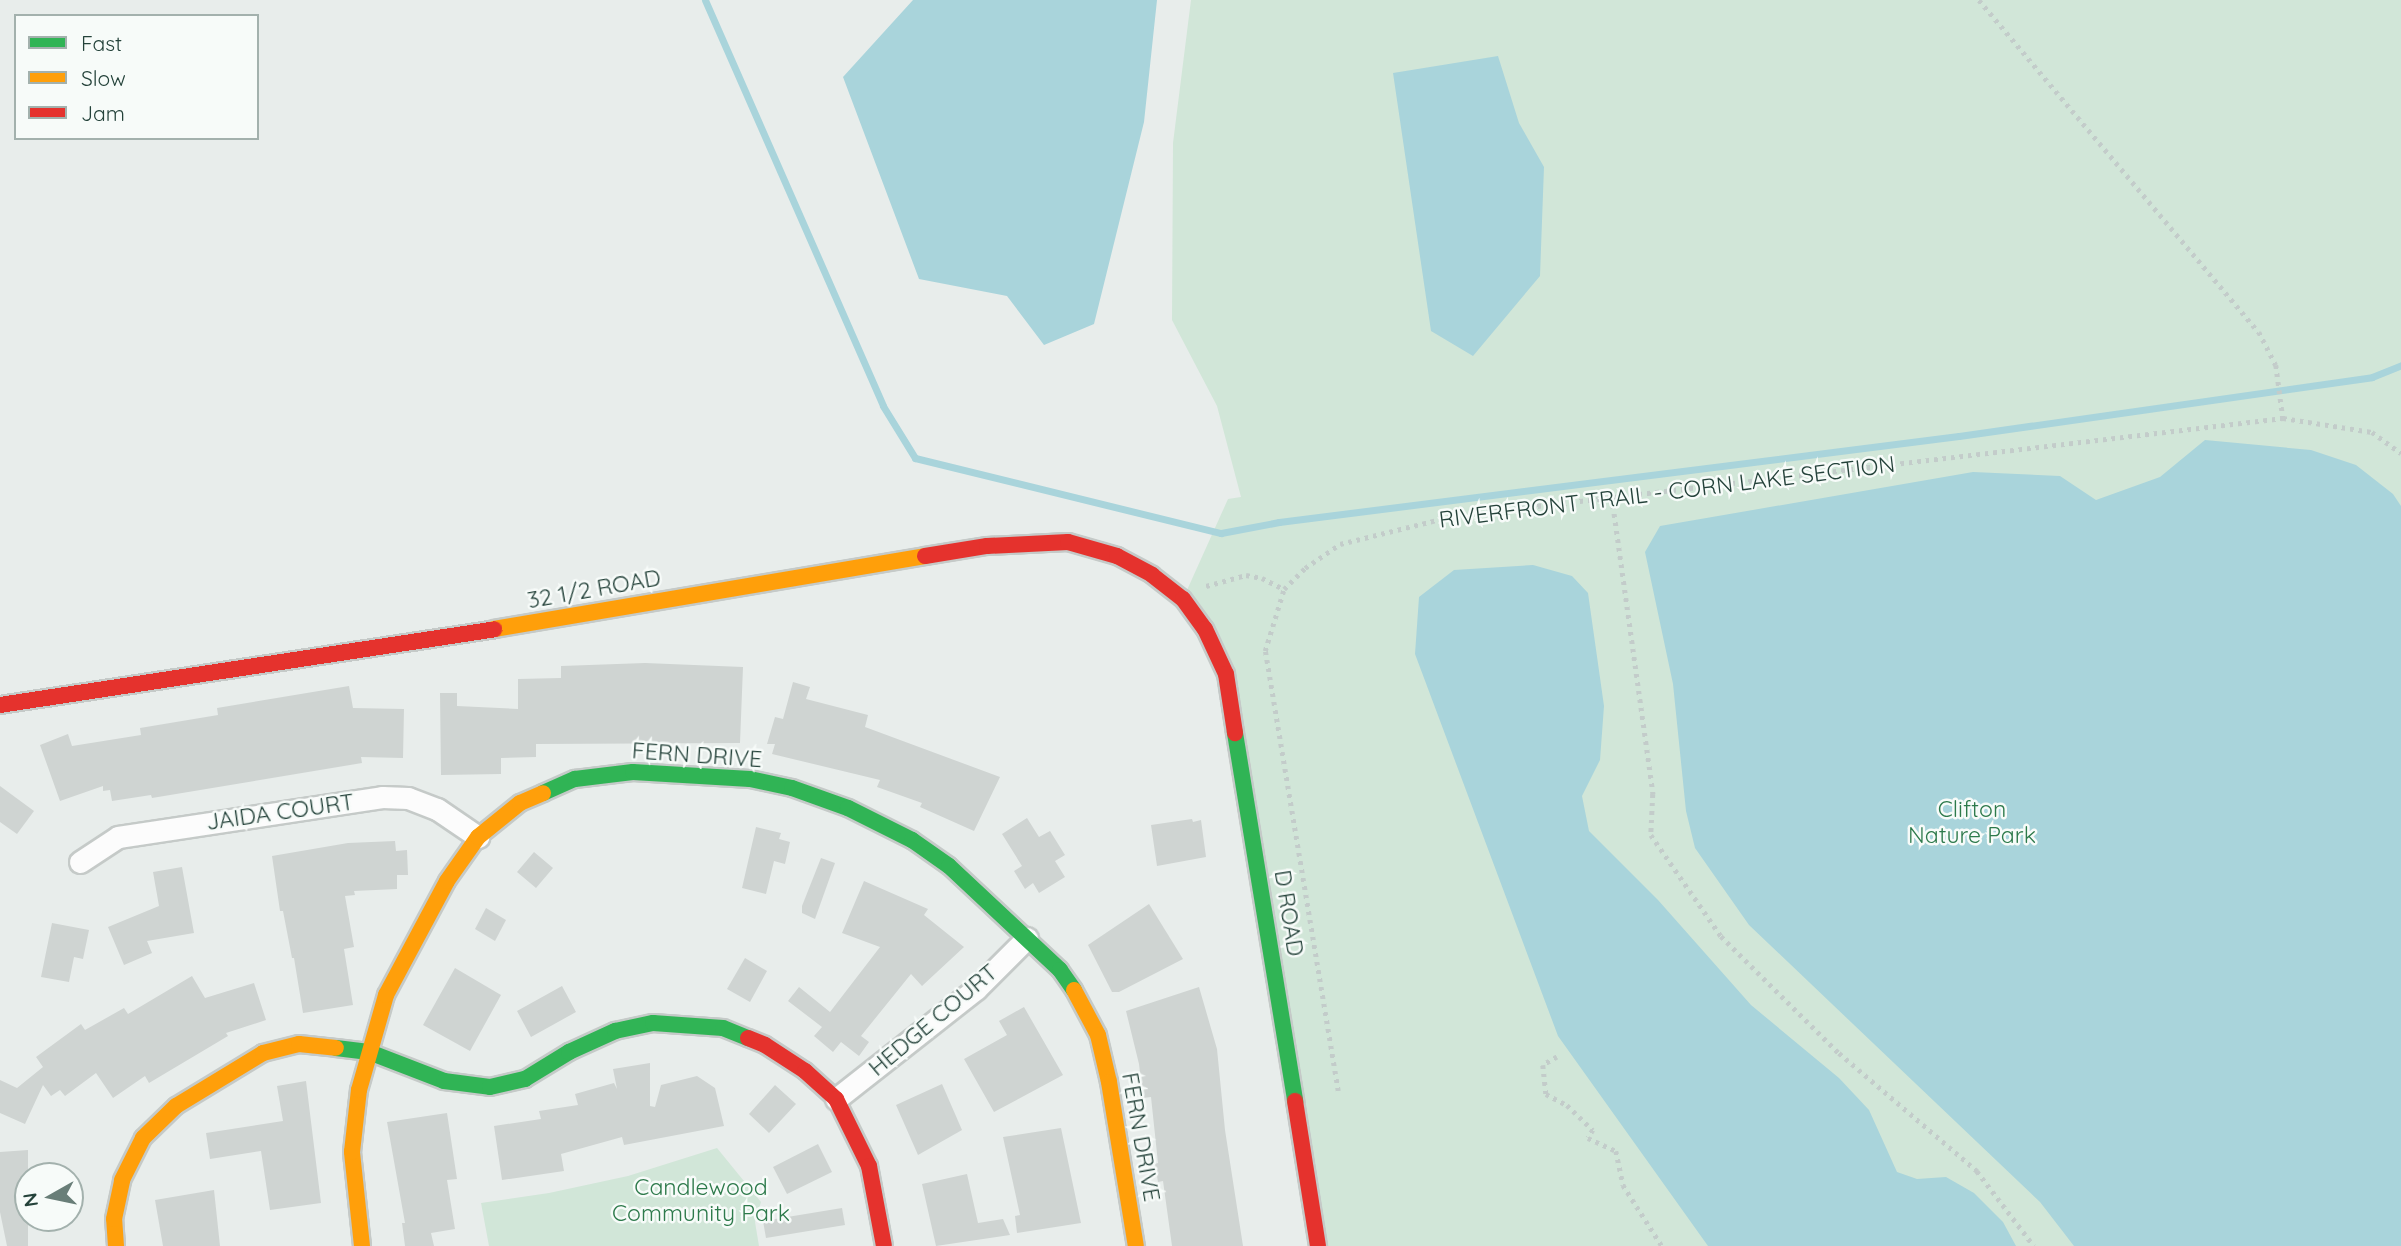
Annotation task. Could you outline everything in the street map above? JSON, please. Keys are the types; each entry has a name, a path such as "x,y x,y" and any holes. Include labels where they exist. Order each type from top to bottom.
{"street":[{"name":"32 1/2 ROAD","path":"0,705 422,641 1027,542 1068,542 1117,556 1152,575 1183,599"},
{"name":"D ROAD","path":"1183,599 1205,629 1226,674 1318,1246"},
{"name":"FERN DRIVE","path":"362,1246 352,1152 359,1090 386,995 447,881 478,837 520,803 575,779 633,772 750,779 792,788 848,808 912,840 949,866 1027,938 1060,970 1082,1002 1098,1035 1110,1082 1136,1246"},
{"name":"JAIDA COURT","path":"80,862 118,838 382,797 408,798 437,809 478,837"},
{"name":"HEDGE COURT","path":"836,1099 976,989 1027,938"},
{"path":"116,1246 117,1202 131,1158 151,1129 176,1105 275,1049 311,1044 369,1052 444,1081 490,1087 525,1079 569,1052 615,1031 653,1023 686,1023 723,1028 765,1045 805,1071 836,1099 869,1166 884,1246"}],"path":[{"path":"1979,0 2259,332 2276,365 2283,418"},
{"name":"RIVERFRONT TRAIL - CORN LAKE SECTION","path":"1338,1091 1265,651 1284,589 1305,568 1340,544 1453,516 2283,418 2372,432 2401,453"},
{"path":"1612,497 1653,794 1651,835 1721,936 1839,1053 1977,1171 2034,1246"},
{"path":"1183,599 1211,583 1246,575 1262,578 1284,589"},
{"path":"1557,1057 1543,1065 1546,1094 1567,1105 1593,1130 1588,1138 1616,1151 1623,1185 1662,1246"}],"green space":[{"name":"Clifton Nature Park","path":"1191,0 2401,0 2401,1246 1318,1246 1234,714 1183,599 1228,499 1241,497 1217,406 1172,320 1173,143"},
{"name":"Candlewood Community Park","path":"717,1148 761,1202 755,1222 759,1246 489,1246 481,1203 549,1193 628,1176"}],"water":[{"path":"913,0 1157,0 1144,122 1094,324 1044,345 1007,296 919,279 843,77"},
{"path":"1498,56 1519,123 1544,167 1540,276 1473,356 1431,331 1393,73"},
{"path":"2205,440 2311,450 2356,465 2393,494 2401,506 2401,1246 2074,1246 2040,1202 1749,925 1695,848 1686,811 1673,684 1645,552 1660,526 1973,472 2060,476 2096,500 2160,477"},
{"path":"1533,565 1572,576 1588,593 1604,706 1600,760 1582,796 1589,831 1658,900 1751,1005 1839,1078 1869,1110 1897,1172 1917,1179 1946,1177 1974,1193 2003,1222 2016,1246 1708,1246 1558,1036 1415,654 1419,597 1454,570"}],"building":[{"path":"645,663 743,667 740,743 536,744 536,757 501,758 501,774 441,775 440,693 457,693 457,706 518,709 518,679 561,678 561,666"},
{"path":"793,682 810,687 806,699 868,715 865,727 1000,777 974,831 920,807 922,803 877,787 880,780 772,754 775,744 767,744 775,717 783,719"},
{"path":"349,686 353,708 404,709 403,758 361,757 362,763 152,798 151,795 112,801 110,790 103,791 103,786 60,801 40,745 68,734 72,746 141,735 140,728 218,715 217,708"},
{"path":"0,786 34,811 17,834 0,822"},
{"path":"1027,818 1039,837 1050,831 1065,855 1055,861 1065,877 1039,893 1033,883 1025,889 1014,871 1022,866 1002,834"},
{"path":"1192,819 1193,822 1201,820 1206,857 1157,866 1151,825"},
{"path":"756,827 781,833 779,839 790,842 785,864 774,861 766,894 742,888"},
{"path":"395,841 396,851 407,850 408,875 397,875 397,889 354,891 355,895 345,896 354,947 344,949 353,1005 303,1013 294,958 283,911 280,911 272,856 348,843"},
{"path":"534,852 553,868 536,888 517,872"},
{"path":"821,858 835,863 815,919 802,913 802,906"},
{"path":"182,867 194,933 147,941 152,953 124,965 108,927 159,906 153,872"},
{"path":"864,881 928,909 924,915 964,947 922,986 911,974 861,1036 869,1042 859,1056 841,1042 833,1052 814,1036 822,1027 788,1001 799,987 830,1012 880,947 842,933"},
{"path":"1149,904 1183,959 1119,992 1112,992 1088,945"},
{"path":"486,908 506,920 495,941 475,929"},
{"path":"52,923 89,930 83,959 74,957 69,982 41,977"},
{"path":"745,958 767,971 750,1002 727,989"},
{"path":"455,968 501,995 470,1051 423,1025"},
{"path":"192,976 205,998 254,983 266,1020 226,1033 228,1036 149,1083 145,1076 113,1098 96,1073 65,1096 60,1090 51,1096 43,1085 25,1124 0,1113 0,1080 17,1088 43,1067 36,1057 81,1024 85,1030 124,1008 128,1014"},
{"path":"562,986 576,1012 531,1037 517,1011"},
{"path":"1199,987 1217,1049 1225,1130 1243,1246 1172,1246 1163,1181 1158,1182 1155,1164 1158,1163 1151,1097 1143,1098 1139,1064 1126,1011"},
{"path":"1024,1007 1063,1075 994,1112 964,1059 1007,1035 999,1021"},
{"path":"650,1063 650,1106 655,1107 661,1085 697,1076 715,1088 724,1126 624,1145 622,1137 561,1154 564,1171 502,1180 494,1126 541,1119 539,1111 578,1105 575,1094 614,1083 617,1089 613,1069"},
{"path":"306,1081 321,1203 270,1210 261,1151 210,1159 206,1133 283,1121 277,1086"},
{"path":"942,1084 962,1130 918,1155 896,1105"},
{"path":"775,1085 796,1104 769,1133 749,1114"},
{"path":"447,1113 457,1179 447,1180 455,1229 431,1233 434,1246 405,1246 402,1223 405,1223 387,1122"},
{"path":"1061,1128 1081,1223 1017,1233 1015,1216 1020,1215 1003,1137"},
{"path":"818,1144 832,1172 787,1194 773,1167"},
{"path":"28,1150 28,1162 14,1162 14,1232 28,1232 28,1246 7,1246 0,1212 0,1152"},
{"path":"967,1174 978,1223 1003,1219 1010,1235 936,1246 922,1184"},
{"path":"214,1190 220,1246 163,1246 155,1200"},
{"path":"842,1208 845,1225 766,1238 763,1221"}],"waterway":[{"path":"705,0 883,406 915,458 1221,533 1279,522 1959,436 2372,377 2401,365"}],"traffic: fast":[{"path":"1235,733 1295,1101"},
{"path":"543,793 575,779 633,772 750,779 792,788 848,808 912,840 949,866 1060,970 1074,990"},
{"path":"336,1048 369,1052 444,1081 490,1087 525,1079 569,1052 615,1031 653,1023 723,1028 748,1038"}],"traffic: slow":[{"path":"494,629 925,556"},
{"path":"362,1246 352,1152 359,1090 386,995 447,881 478,837 520,803 543,793"},
{"path":"1074,990 1098,1035 1109,1082 1136,1246"},
{"path":"116,1246 114,1219 122,1180 143,1138 176,1106 263,1053 299,1044 336,1048"}],"traffic: jam":[{"path":"925,556 987,546 1068,542 1117,556 1152,575 1183,599 1205,629 1226,674 1235,733"},
{"path":"0,705 494,629"},
{"path":"748,1038 765,1045 805,1071 836,1099 869,1166 884,1246"},
{"path":"1295,1101 1318,1246"}]}
